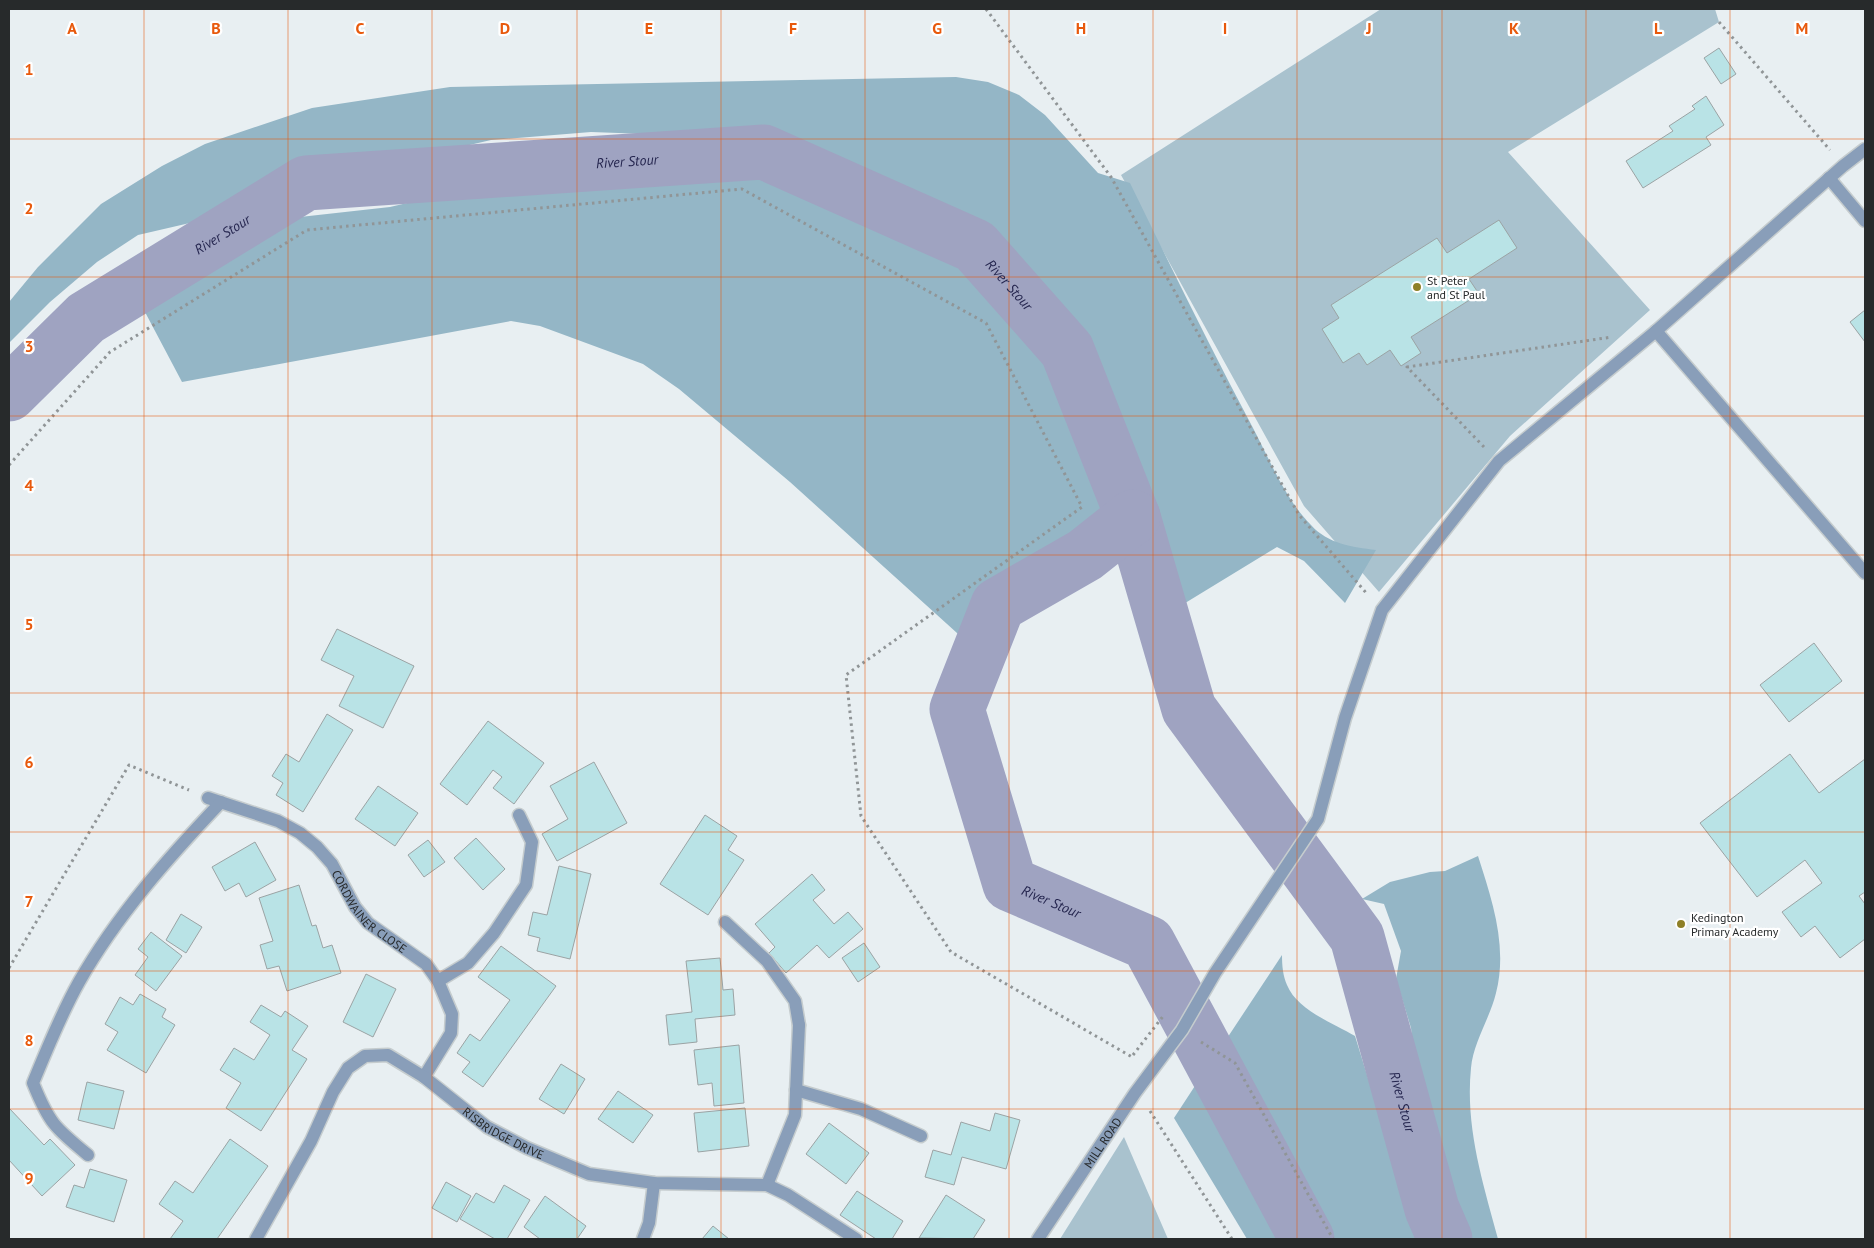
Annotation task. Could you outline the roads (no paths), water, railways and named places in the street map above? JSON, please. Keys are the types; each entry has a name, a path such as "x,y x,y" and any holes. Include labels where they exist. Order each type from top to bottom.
{"street":[{"path":"1865,149 1829,178 1656,331 1865,573"},
{"path":"1829,178 1865,221"},
{"name":"MILL ROAD","path":"1038,1239 1135,1093 1182,1030 1215,973 1278,876 1318,819 1345,718 1382,610 1499,461 1656,331"},
{"name":"CORDWAINER CLOSE","path":"208,798 278,821 300,833 317,847 332,864 354,907 368,923 426,964 438,981 452,1014 451,1033 424,1077"},
{"path":"88,1155 58,1130 45,1114 33,1083 56,1030 80,982 114,929 170,856 221,802"},
{"path":"438,981 468,963 494,933 526,884 532,842 519,815"},
{"path":"725,922 767,961 795,1000 799,1025 795,1115 767,1185"},
{"name":"RISBRIDGE DRIVE","path":"256,1239 311,1141 333,1092 348,1068 365,1056 388,1055 424,1077 487,1127 527,1148 589,1174 654,1183 767,1185 788,1195 856,1239"},
{"path":"796,1090 861,1109 921,1136"},
{"path":"643,1239 649,1223 654,1183"}],"waterway":[{"name":"River Stour","path":"9,394 86,318 306,183 764,152 975,246 1067,350 1133,517 1189,709 1357,937 1432,1209 1445,1239"},
{"name":"River Stour","path":"1133,517 1085,555 998,605 957,709 1010,884 1148,943 1307,1239"}],"place":[{"name":"St Peter and St Paul","path":"1417,287"},
{"name":"Kedington Primary Academy","path":"1681,924"}]}
